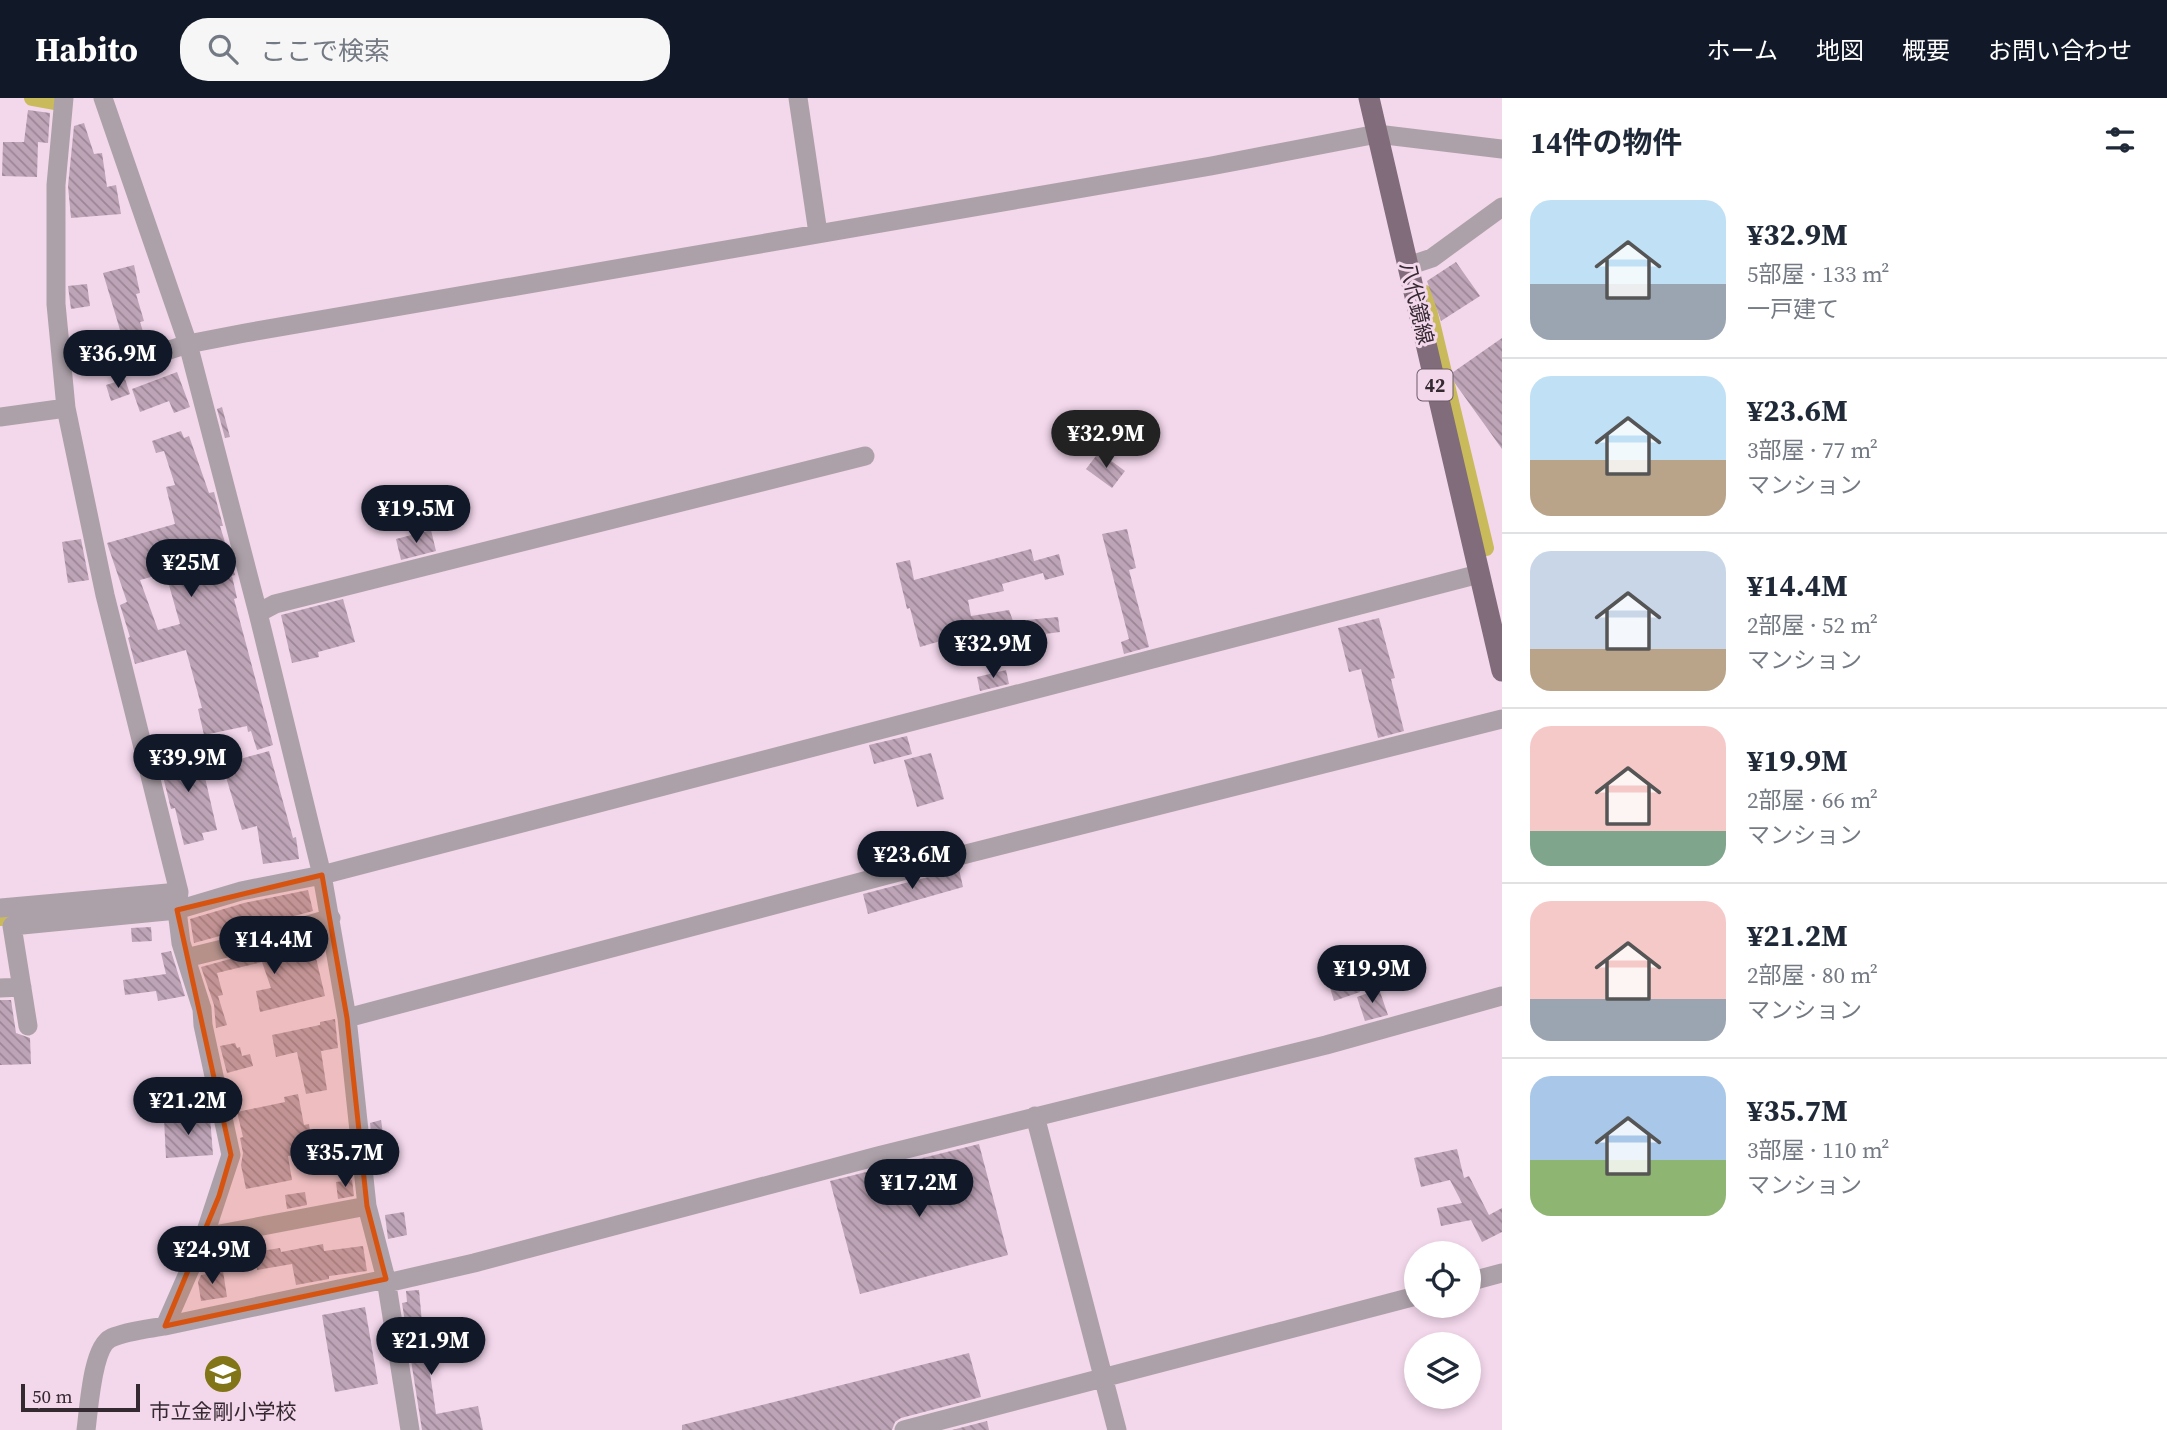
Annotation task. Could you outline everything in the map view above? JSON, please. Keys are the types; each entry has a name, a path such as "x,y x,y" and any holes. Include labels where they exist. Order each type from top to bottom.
{"main road":[{"name":"八代鏡線","path":"1369,98 1479,574 1497,628 1502,671"}],"street":[{"path":"64,98 56,186 56,304 66,408 105,595 178,901 181,943 202,1009 203,1025 231,1155 204,1237 165,1326"},
{"path":"103,98 188,344 322,875 347,1018 367,1206 387,1281 410,1430"},
{"path":"798,98 818,233"},
{"path":"126,363 188,344 1211,166 1377,134 1502,149"},
{"path":"1408,267 1432,258 1502,207"},
{"path":"0,417 66,408"},
{"path":"258,613 275,604 865,456"},
{"path":"28,1026 12,926 241,891 322,875 1479,574"},
{"path":"347,1018 970,853 1502,719"},
{"path":"0,908 178,901"},
{"path":"186,958 331,918"},
{"path":"0,988 22,987"},
{"path":"86,1430 97,1359 102,1346 111,1338 387,1281 1326,1045 1502,996"},
{"path":"1035,1116 1117,1430"},
{"path":"204,1237 367,1206"},
{"path":"1481,1279 1502,1273"},
{"path":"904,1430 1404,1299"}],"highlighted area":[{"path":"322,875 347,1018 367,1206 386,1279 165,1326 219,1196 231,1155 177,910"}],"building":[{"path":"28,110 50,113 48,143 38,142 37,177 2,176 3,142 24,142"},
{"path":"84,123 94,154 102,153 107,187 116,185 121,214 71,218 68,186 74,126"},
{"path":"1456,262 1480,296 1441,321 1427,281"},
{"path":"134,265 140,293 136,294 144,321 140,322 147,344 119,355 115,342 123,340 103,273"},
{"path":"87,284 90,306 71,309 68,286"},
{"path":"1502,338 1502,449 1449,375"},
{"path":"96,350 100,363 76,371 73,357"},
{"path":"177,372 190,407 174,413 169,401 140,412 132,389"},
{"path":"125,379 130,394 111,401 106,385"},
{"path":"222,407 230,437 225,438 217,409"},
{"path":"181,431 184,438 189,436 209,493 214,492 223,526 220,526 235,575 232,576 237,598 234,599 273,745 257,750 247,726 204,735 198,709 202,708 186,650 135,664 120,605 127,602 107,543 175,524 166,487 175,485 164,451 156,453 152,441","holes":["205,542 212,565 167,578 180,624 158,630 140,580 169,572 164,553"]},
{"path":"1099,452 1125,471 1112,488 1086,469"},
{"path":"1127,529 1136,568 1129,570 1149,647 1124,654 1121,642 1129,639 1102,534"},
{"path":"431,530 436,551 401,560 396,539"},
{"path":"81,539 89,580 68,583 62,542"},
{"path":"1031,549 1034,561 1059,554 1064,575 1045,580 1043,573 1002,584 1004,591 968,600 971,616 1009,610 1013,621 982,629 985,642 948,652 944,640 920,647 896,563 910,560 914,580"},
{"path":"343,599 355,642 318,652 319,657 292,663 281,615"},
{"path":"1058,617 1060,632 1030,636 1027,620"},
{"path":"1379,618 1395,678 1391,679 1404,731 1378,738 1361,669 1349,672 1338,628"},
{"path":"1006,670 1009,684 980,691 977,677"},
{"path":"907,736 912,754 874,764 869,745"},
{"path":"198,747 217,830 202,833 204,840 184,845 175,808 171,809 158,756"},
{"path":"269,751 293,838 296,837 299,859 263,864 257,826 242,830 222,764"},
{"path":"931,753 944,799 917,807 904,760"},
{"path":"959,869 963,887 868,914 863,894"},
{"path":"308,890 313,911 194,943 190,919 244,903"},
{"path":"151,927 152,941 132,942 131,928"},
{"path":"311,937 325,996 260,1012 256,991 271,988 262,962 217,973 223,995 218,996 227,1025 216,1028 214,1005 201,967"},
{"path":"171,951 185,996 158,1001 156,991 125,995 123,980 166,974 161,953"},
{"path":"1353,970 1360,992 1334,1001 1327,978"},
{"path":"1379,989 1388,1015 1365,1021 1357,997"},
{"path":"0,1000 11,1000 16,1033 30,1038 31,1064 0,1065"},
{"path":"335,1019 338,1048 321,1051 327,1090 306,1094 297,1052 276,1057 272,1035 320,1025 320,1022"},
{"path":"235,1043 237,1048 240,1047 242,1056 250,1054 253,1066 227,1073 220,1046"},
{"path":"298,1094 304,1125 309,1124 313,1153 288,1156 292,1180 246,1189 241,1165 243,1153 240,1138 243,1137 237,1112 285,1102 284,1097"},
{"path":"210,1117 213,1155 166,1158 164,1119"},
{"path":"381,1120 389,1173 376,1175 370,1123"},
{"path":"979,1144 1008,1255 860,1294 830,1181"},
{"path":"1457,1149 1464,1178 1469,1176 1489,1215 1502,1208 1502,1232 1482,1242 1471,1220 1441,1226 1437,1208 1462,1203 1450,1180 1421,1187 1414,1158"},
{"path":"352,1180 354,1196 338,1199 336,1182"},
{"path":"305,1192 307,1205 287,1209 285,1195"},
{"path":"404,1212 407,1235 388,1239 385,1215"},
{"path":"323,1244 324,1251 363,1246 367,1271 329,1276 329,1279 296,1285 292,1264 257,1270 255,1252 280,1248 281,1252"},
{"path":"223,1271 227,1297 201,1301 198,1282 201,1275"},
{"path":"419,1290 424,1344 429,1343 432,1365 429,1366 436,1414 478,1406 483,1430 422,1430 402,1303 407,1302 406,1291"},
{"path":"365,1307 378,1384 335,1392 322,1315"},
{"path":"969,1353 981,1397 901,1418 895,1422 892,1430 682,1430 682,1425"},
{"path":"987,1421 989,1430 952,1430"}],"waterway":[{"path":"32,98 54,102"},
{"path":"1425,293 1486,548"},
{"path":"0,918 28,917"}],"place":[{"name":"市立金剛小学校","path":"223,1374"}]}
